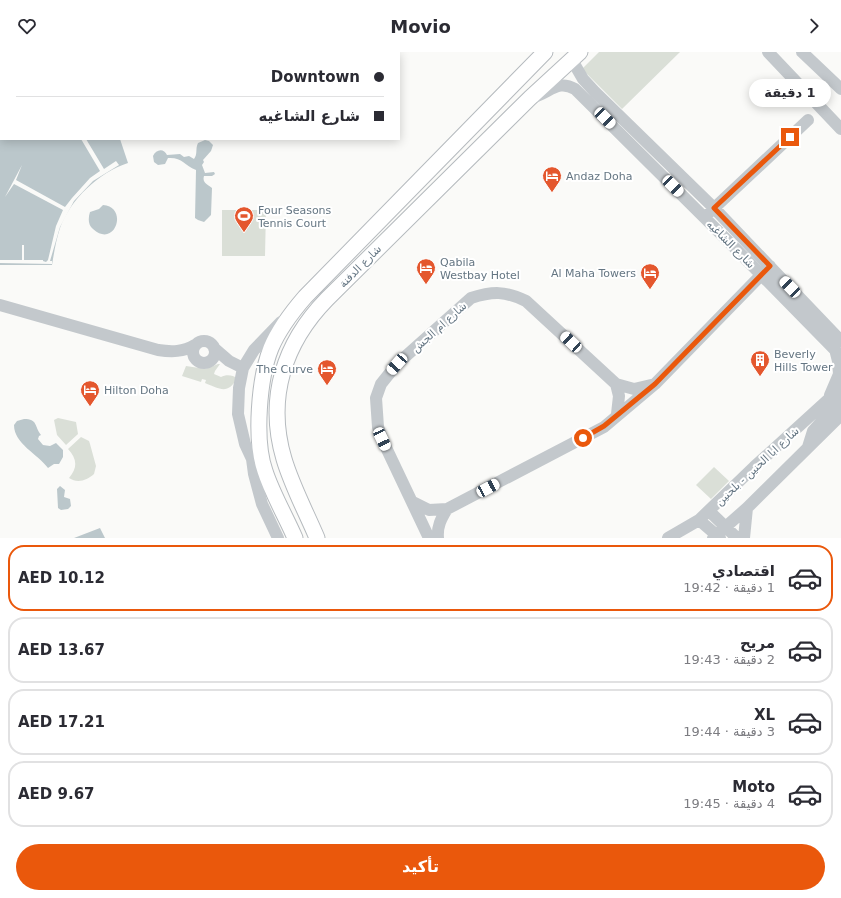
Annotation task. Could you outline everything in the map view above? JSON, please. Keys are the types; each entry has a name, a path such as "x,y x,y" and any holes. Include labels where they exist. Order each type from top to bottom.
{"main road":[{"name":"شارع الدفنة","path":"295,538 267,477 261,452 259,422 262,383 266,363 272,346 292,312 545,52"},
{"name":"شارع الدفنة","path":"317,538 288,471 279,436 277,412 279,388 285,364 294,342 307,321 327,299 530,98 536,83 573,55"},
{"path":"252,459 267,477"}],"street":[{"path":"768,52 841,129"},
{"path":"802,52 841,89"},
{"name":"شارع الشاغيه","path":"573,55 584,79 595,92 714,208 765,270"},
{"name":"شارع الشاغيه","path":"530,98 543,94 556,86 566,85 575,89 705,218 765,270 840,345"},
{"name":"شارع الشاغيه","path":"705,218 808,120"},
{"path":"413,502 429,510 447,509 604,426 655,384 765,270"},
{"name":"شارع ام الجش","path":"429,538 382,439 378,427 376,398 381,384 397,364 471,298 501,292 514,295 526,301 616,384 634,389 655,384"},
{"path":"0,305 158,350 195,351"},
{"name":"شارع الدفنة","path":"278,538 262,504 252,459 245,444 238,414 239,388 244,368 254,350 292,312"},
{"path":"229,361 211,360 200,362 195,351 198,343 206,341 210,343 229,361 244,368"},
{"path":"808,448 813,431 835,400 830,392 839,374 838,361 840,345"},
{"path":"211,360 214,354 214,348"},
{"path":"616,384 619,396 617,414"},
{"name":"شارع ابا الحنين - بلحنين","path":"668,538 699,520 754,467 835,400 841,388"},
{"name":"شارع ابا الحنين - بلحنين","path":"719,535 841,416"},
{"path":"744,538 747,508"},
{"path":"438,538 438,527 447,509"},
{"path":"709,511 719,535"},
{"path":"699,520 719,535 737,538"}],"shaded area":[{"path":"599,52 680,52 622,109 582,69"},
{"path":"0,140 120,140 128,163 117,167 96,180 71,207 60,228 52,265 0,265"},
{"path":"205,140 209,141 213,145 211,151 203,160 204,162 202,165 205,173 214,172 215,174 212,176 204,176 204,182 212,188 211,215 204,222 195,218 196,170 180,160 173,158 168,158 165,164 158,165 154,162 153,156 156,152 162,150 167,155 180,154 184,157 189,156 194,159 198,143"},
{"path":"103,205 111,207 116,212 116,225 113,231 108,234 101,234 93,229 90,226 89,221 90,212 99,209"},
{"name":"Four Seasons Tennis Court","path":"222,210 266,210 265,256 222,256"},
{"path":"220,364 214,374 221,377 229,375 237,378 227,389 219,389 205,383 206,380 202,379 201,382 182,376 186,366 206,369"},
{"path":"58,418 76,422 78,434 66,445 57,435 54,420"},
{"path":"24,419 32,420 34,422 41,435 38,439 43,445 50,446 56,443 63,450 63,457 59,464 54,464 48,468 18,438 14,425 17,421"},
{"path":"81,437 89,441 96,466 94,474 85,479 76,481 69,478 75,467 75,460 68,449"},
{"path":"714,467 729,481 711,499 696,485"},
{"path":"60,486 65,490 64,497 70,499 71,506 68,509 61,510 58,508 57,489"},
{"path":"100,528 105,538 74,538"}],"pier":[{"path":"82,140 87,140 104,169 116,161 119,165 93,181 74,201 60,227 50,261 52,261 52,264 0,263 0,260 22,260 22,245 24,245 24,260 43,260 46,262 48,260 56,226 63,210 14,184 5,197 22,165 16,180 65,207 90,178 100,171"}],"place":[{"name":"Andaz Doha","path":"552,193"},
{"name":"Four Seasons Tennis Court","path":"244,233"},
{"name":"Qabila Westbay Hotel","path":"426,285"},
{"name":"Al Maha Towers","path":"650,290"},
{"name":"Beverly Hills Tower","path":"760,377"},
{"name":"The Curve","path":"327,386"},
{"name":"Hilton Doha","path":"90,407"}],"route":[{"path":"583,438 604,426 655,384 770,266 714,208 790,137"}]}
